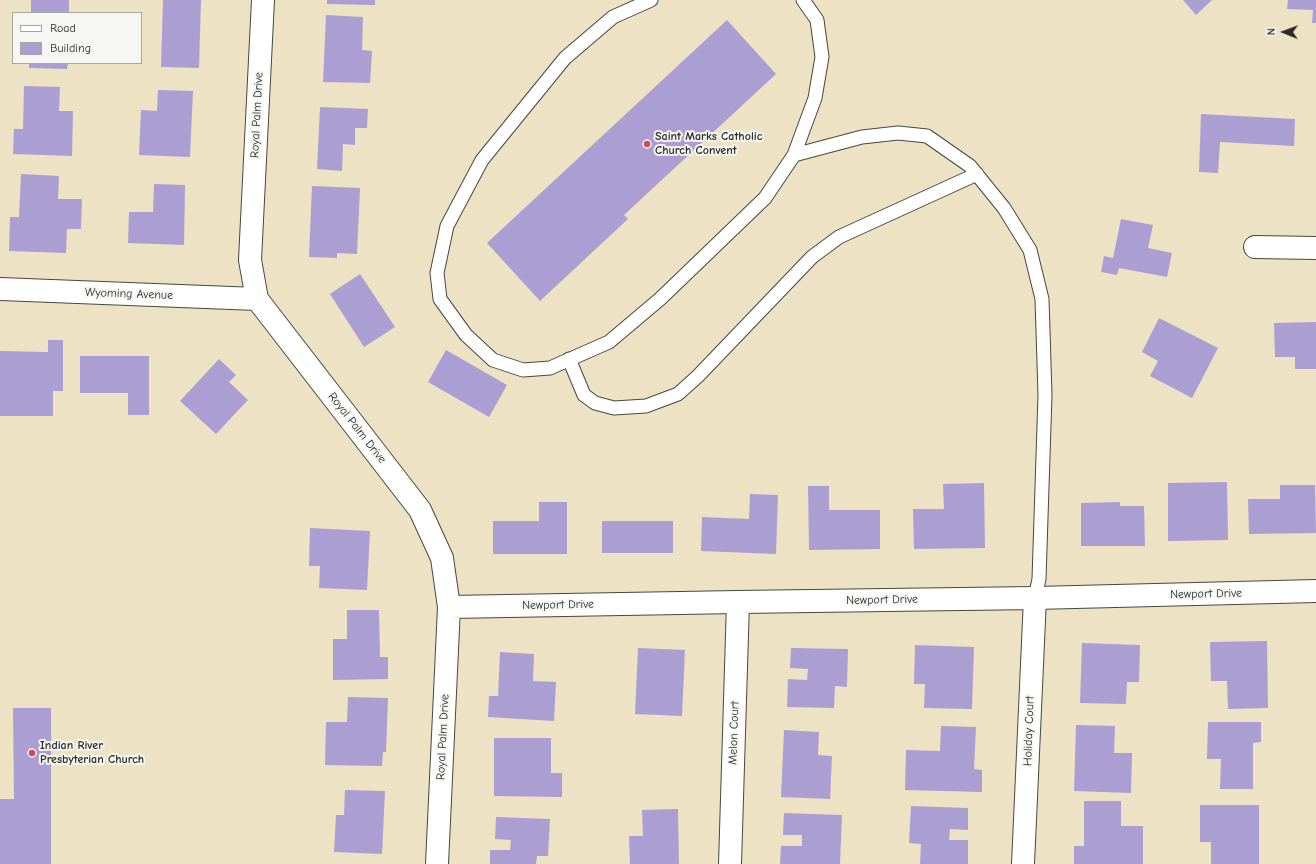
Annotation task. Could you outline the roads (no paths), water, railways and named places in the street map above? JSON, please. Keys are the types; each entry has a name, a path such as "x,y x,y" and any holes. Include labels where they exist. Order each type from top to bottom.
{"street":[{"name":"Royal Palm Drive","path":"263,0 250,260 257,299 420,510 442,558 449,607 437,864"},
{"path":"1256,247 1316,248"},
{"name":"Wyoming Avenue","path":"0,289 257,299"},
{"name":"Newport Drive","path":"449,607 1035,598 1316,591"},
{"name":"Holiday Court","path":"1023,864 1035,598"},
{"name":"Melon Court","path":"730,864 738,602"}],"lane":[{"path":"651,0 613,17 565,58 482,160 447,226 437,273 440,299 466,335 493,360 522,370 550,368 609,342 660,299 765,198 794,155 815,98 822,57 817,20 807,1"},
{"path":"794,155 862,137 898,133 927,136 970,166 1004,208 1030,250 1042,299 1045,394 1040,579 1035,598"},
{"path":"569,359 584,395 595,403 614,408 646,406 678,394 698,376 812,257 839,237 977,174"}],"place":[{"name":"Saint Marks Catholic Church Convent","path":"647,144"},
{"name":"Indian River Presbyterian Church","path":"32,753"}]}
